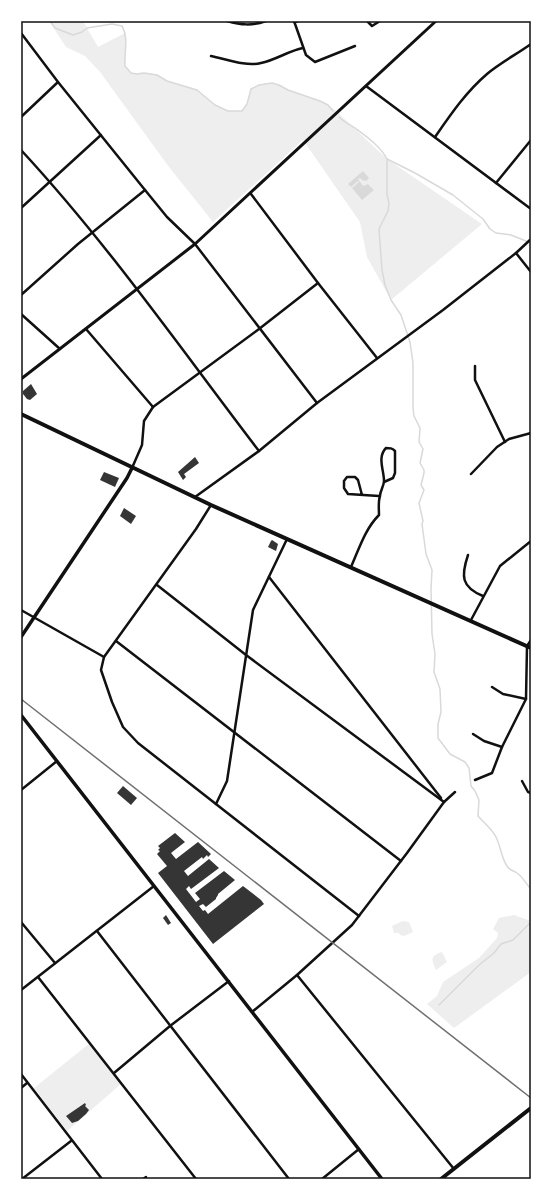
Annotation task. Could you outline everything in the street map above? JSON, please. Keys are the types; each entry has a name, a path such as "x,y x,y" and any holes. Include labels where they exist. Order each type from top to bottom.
{"main road":[{"path":"21,414 195,498 529,647"},
{"path":"21,637 127,478 132,468"},
{"path":"21,715 382,1179"},
{"path":"441,1179 531,1108"}],"street":[{"path":"228,21 243,25 266,21"},
{"path":"299,21 294,22 303,48 310,60 315,62 355,46"},
{"path":"367,21 372,26 380,21"},
{"path":"21,379 61,350 195,244 251,194 436,21"},
{"path":"21,33 58,82 167,217 195,244 317,404"},
{"path":"435,137 458,104 473,87 488,73 531,44"},
{"path":"211,56 255,64 262,63 293,50 303,48"},
{"path":"21,117 58,82"},
{"path":"366,86 531,209"},
{"path":"21,208 101,135"},
{"path":"496,183 531,140"},
{"path":"21,150 50,181 92,232 137,289 259,451"},
{"path":"21,295 92,232 145,190"},
{"path":"251,194 318,283 378,358"},
{"path":"195,498 259,451 317,404 443,310 516,253 531,239"},
{"path":"516,253 531,272"},
{"path":"132,468 142,445 144,421 154,407 318,283"},
{"path":"21,314 61,350"},
{"path":"86,329 154,407"},
{"path":"475,366 475,380 505,442"},
{"path":"471,474 497,447 510,439 531,433"},
{"path":"351,568 368,530 379,515 379,496 384,482 381,457 386,448 392,448 395,451 395,473 393,478 384,482"},
{"path":"362,495 358,480 355,477 346,478 344,481 344,488 348,494 362,495 379,496"},
{"path":"211,505 202,521 104,657 101,670 123,727 138,743 359,916"},
{"path":"216,804 228,781 253,610 287,538"},
{"path":"471,620 500,566 531,541"},
{"path":"468,555 463,579 470,590 483,596"},
{"path":"269,577 444,802"},
{"path":"157,584 246,654 444,802"},
{"path":"21,610 104,657"},
{"path":"475,780 492,773 502,747 526,699 529,647 531,640"},
{"path":"116,641 401,860"},
{"path":"492,687 503,694 526,699"},
{"path":"473,734 502,747"},
{"path":"21,790 57,761"},
{"path":"522,781 528,792 531,793"},
{"path":"252,1012 341,936 359,916 444,802 454,792"},
{"path":"21,990 154,886"},
{"path":"21,922 55,963"},
{"path":"97,931 289,1179"},
{"path":"297,975 454,1169"},
{"path":"38,977 196,1179"},
{"path":"114,1073 170,1026 229,981"},
{"path":"21,1074 71,1141 102,1179"},
{"path":"21,1088 28,1083"},
{"path":"22,1179 71,1141"},
{"path":"322,1179 360,1149"},
{"path":"143,1179 146,1176"}],"shaded area":[{"path":"49,21 83,21 98,47 125,33 125,66 131,73 157,75 167,81 197,90 215,105 228,111 242,111 247,104 251,89 266,84 276,85 313,98 335,110 387,159 482,224 391,300 367,257 360,222 303,140 213,222 169,167 100,72 85,56 66,47"},
{"path":"363,171 369,178 366,181 360,178 358,179 363,186 368,184 374,190 362,200 352,188 359,182 358,181 351,187 348,184"},
{"path":"514,915 528,920 531,918 531,972 454,1028 427,1004 437,996 443,982 479,958 497,938 498,933 493,929 499,918"},
{"path":"403,921 409,922 413,932 404,936 400,935 399,933 394,933 392,926"},
{"path":"442,952 447,962 436,970 433,963 433,958 435,955"},
{"path":"90,1043 122,1083 67,1131 34,1088"}],"building":[{"path":"31,384 37,394 30,400 23,394 23,391"},
{"path":"195,457 199,463 184,474 186,477 183,480 178,472"},
{"path":"104,472 119,478 115,487 100,480"},
{"path":"124,508 136,516 131,524 120,516"},
{"path":"272,540 278,544 276,551 268,547"},
{"path":"123,786 137,798 131,805 117,793"},
{"path":"175,833 185,842 171,853 176,859 198,842 211,854 208,857 207,855 203,859 202,857 184,871 188,876 209,859 219,868 191,889 189,886 186,889 196,902 200,899 195,893 224,871 235,880 218,894 216,899 206,907 203,904 199,906 203,911 205,910 208,914 243,886 264,904 213,944 158,873 167,866 157,854 160,851 158,850 160,848 158,846"},
{"path":"166,915 171,923 168,925 163,918"},
{"path":"85,1103 85,1106 89,1110 78,1121 72,1123 66,1116"}],"waterway":[{"path":"50,21 55,28 73,35 82,32 87,28 112,24 122,26 126,41 125,66 131,73 157,75 167,81 197,90 215,105 228,111 242,111 247,104 251,89 259,85 272,83 320,101 328,105 333,111"},
{"path":"339,117 373,142 387,159 387,194 389,204 388,211 379,229 382,270 385,285 391,300 401,315 410,342 413,363 413,408 414,416 420,428 419,442 423,449 420,463 424,470 421,485 424,490 419,503 423,521 422,524 426,554 432,570 431,589 432,634 435,654 434,672 440,689 441,712 438,724 438,738 450,754 465,762 469,768 471,786 479,800 478,816 494,834 508,868 516,872 531,889"},
{"path":"387,159 453,195 483,219 490,229 496,233 511,235 531,243"},
{"path":"439,1005 479,965 494,953 501,944 513,940 531,922"}],"railway":[{"path":"21,699 531,1098"}]}
